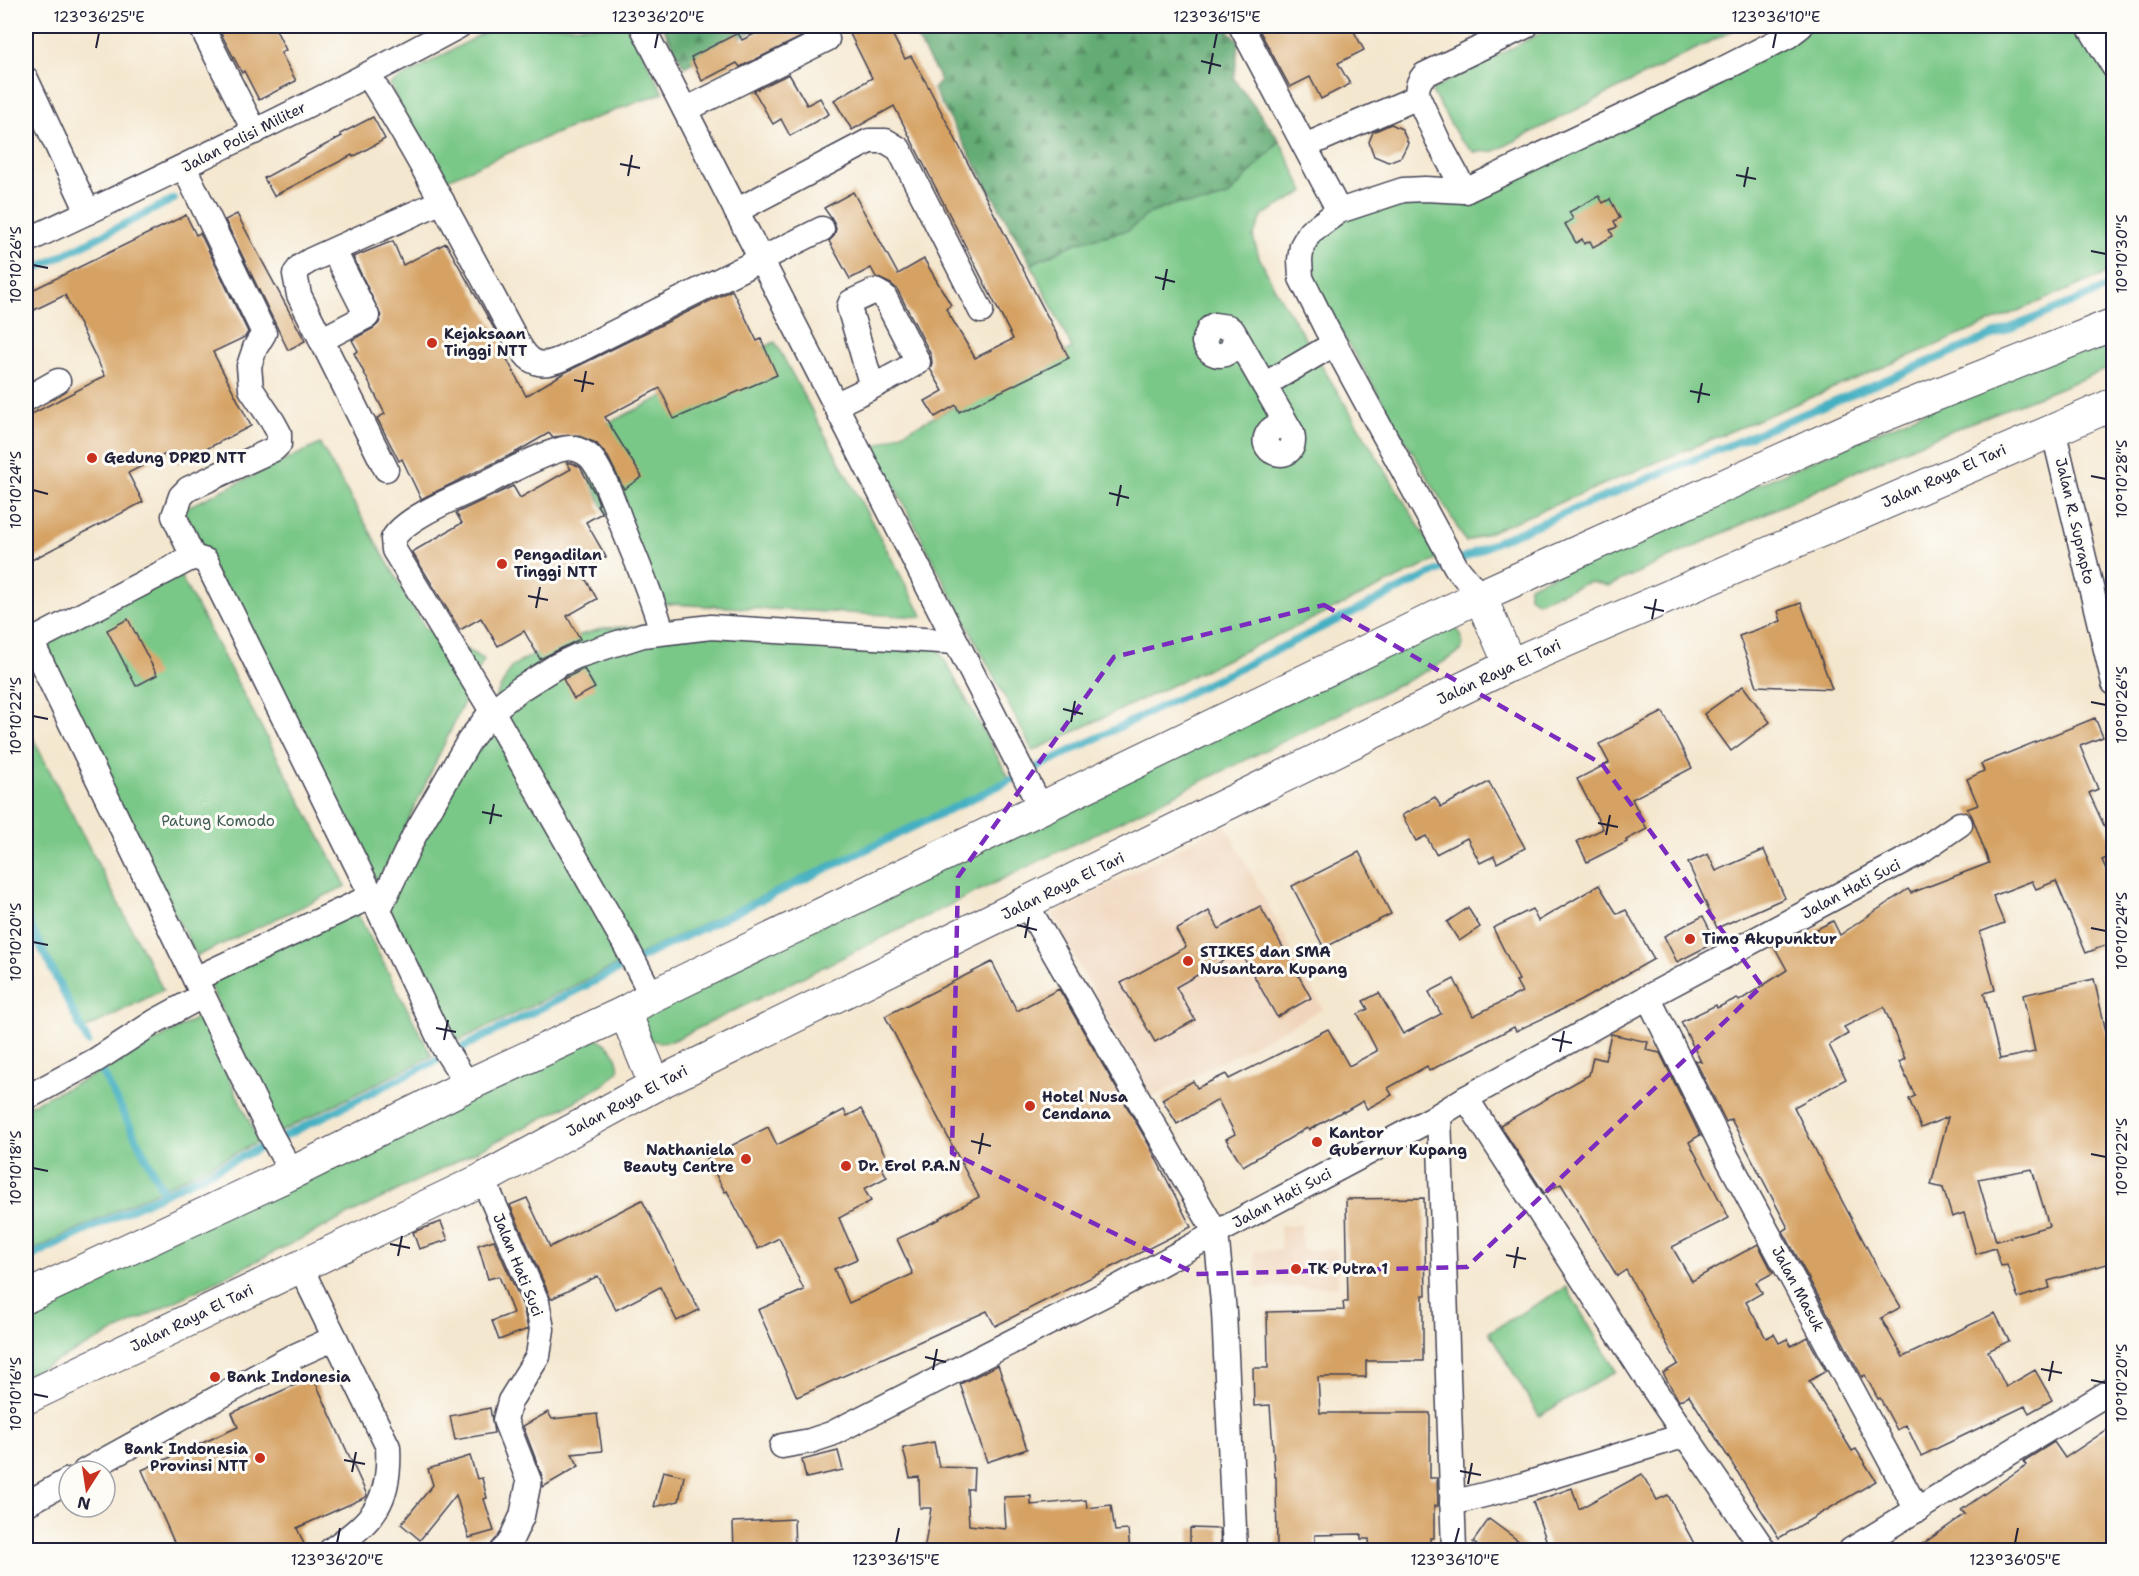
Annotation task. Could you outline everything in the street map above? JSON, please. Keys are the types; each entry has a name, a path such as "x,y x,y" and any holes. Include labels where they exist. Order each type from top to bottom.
{"main road":[{"path":"26,1297 292,1173 468,1085 625,1012 645,984 1037,799 1846,430 2114,324"},
{"name":"Jalan Raya El Tari","path":"26,1398 483,1179 654,1085 1510,666 2114,404"},
{"path":"1480,596 1510,666"},
{"path":"625,1012 654,1085"}],"street":[{"path":"201,26 255,132"},
{"name":"Jalan Polisi Militer","path":"26,242 255,132 459,26"},
{"path":"642,26 1037,799"},
{"path":"1241,26 1339,212"},
{"path":"1465,191 1418,97 1419,81 1424,75 1526,26"},
{"path":"1480,596 1456,567 1334,344 1301,278 1302,246 1310,232 1339,212 1403,190 1465,191 1721,70 1788,36 1801,26"},
{"path":"2089,26 2114,67"},
{"path":"685,110 827,39"},
{"path":"368,75 403,131 526,358 538,363 546,364 561,359 822,229"},
{"path":"26,79 88,212"},
{"path":"1305,146 1418,97"},
{"path":"736,211 869,141 886,141 899,149 981,311"},
{"path":"184,167 264,333 255,348 249,366 251,389 279,434 279,444 274,449 188,489 181,496 174,516 193,557"},
{"path":"386,469 299,295 295,274 301,266 442,201"},
{"path":"321,340 367,316 334,250"},
{"path":"1233,331 1292,434"},
{"path":"1264,385 1334,344"},
{"path":"26,399 58,381"},
{"path":"835,405 873,387"},
{"name":"Jalan R. Suprapto","path":"2053,429 2114,683"},
{"path":"645,984 625,944 492,711 394,550 393,539 400,530 433,508 548,454 570,448 583,452 592,459 611,496 657,611 662,632"},
{"path":"292,1173 270,1135 29,642 193,557 206,561 376,903 444,1048 468,1085"},
{"path":"26,1098 96,1060 160,1018 198,987 376,903 469,741 492,711 520,689 558,665 615,642 662,632 711,627 956,642"},
{"name":"Jalan Hati Suci","path":"782,1446 810,1441 831,1434 1111,1292 1216,1233 1438,1115 1648,997 1916,854 1960,824"},
{"path":"1026,904 1216,1233 1224,1312 1235,1551"},
{"name":"Jalan Masuk","path":"1648,997 1728,1159 1917,1510"},
{"path":"1466,1098 1634,1359 1764,1551"},
{"path":"1438,1115 1454,1551"},
{"name":"Jalan Hati Suci","path":"483,1179 537,1302 542,1329 538,1356 510,1401 506,1420 529,1481 522,1516 509,1544 503,1551"},
{"path":"300,1266 388,1447 389,1470 383,1498 358,1532 331,1551"},
{"path":"107,1459 286,1360 335,1338"},
{"path":"1851,1551 2114,1389"},
{"path":"1452,1503 1523,1485 1686,1435"},
{"path":"26,1504 57,1487"}],"highlighted area":[{"path":"1324,605 1602,764 1762,986 1467,1267 1196,1274 952,1153 958,877 1114,657"}],"shaded area":[{"name":"STIKES dan SMA Nusantara Kupang","path":"1225,824 1323,1009 1150,1099 1052,914"},
{"name":"TK Putra 1","path":"1301,1225 1302,1250 1337,1249 1338,1286 1256,1288 1254,1251 1281,1250 1280,1226"}],"green space":[{"path":"496,26 629,26 663,93 549,136 436,184 390,84"},
{"path":"662,26 790,26 753,31 684,67"},
{"path":"910,26 1224,26 1239,42 1234,79 1280,141 1229,195 1207,203 1175,204 1148,214 1129,230 1078,242 1031,264 933,89 941,81"},
{"path":"1554,26 1599,26 1602,30 1612,26 1741,26 1495,151 1474,152 1460,140 1431,90"},
{"path":"1790,26 2085,26 2113,75 2113,271 1466,542 1322,300 1306,255 1335,209 1452,195"},
{"path":"1280,141 1304,192 1263,215 1253,237 1259,257 1275,289 1439,559 1033,751 874,447 1072,348 1031,264 1078,242 1128,230 1148,214 1175,204 1207,203 1229,195"},
{"path":"2113,328 2113,367 1942,434 1868,466 1609,586 1589,582 1537,602 1529,596 1529,586"},
{"path":"775,342 923,617 650,603 571,441"},
{"path":"320,444 425,628 484,659 378,885 183,509"},
{"name":"Patung Komodo","path":"180,575 346,886 197,956 32,648"},
{"path":"694,624 931,635 1009,778 458,1041 386,904 512,666 559,641 605,628"},
{"path":"1448,625 1461,634 1461,651 1435,667 672,1041 656,1042 643,1033 644,1010"},
{"path":"26,725 163,990 83,1030 26,918"},
{"path":"351,901 432,1056 280,1132 206,978"},
{"path":"200,1016 259,1142 26,1254 26,1107 102,1071"},
{"path":"597,1038 612,1051 618,1064 619,1070 605,1084 567,1106 26,1376 26,1306"},
{"path":"1566,1287 1616,1371 1539,1416 1489,1332"}],"building":[{"path":"217,26 274,26 286,50 281,53 296,81 259,100"},
{"path":"771,26 824,26 740,67 737,63 702,81 691,57 738,33 742,40"},
{"path":"830,26 846,26 837,30"},
{"path":"846,26 888,26 905,59 911,56 1069,358 959,412 956,405 935,417 925,401 943,391 930,369 931,355 897,289 876,277 871,268 850,279 829,241 836,229 824,208 853,192 898,274 924,259 951,305 946,309 975,358 1013,339 894,106 852,130 834,100 872,78"},
{"path":"1257,26 1351,26 1364,50 1338,63 1350,84 1321,99 1310,77 1290,87"},
{"path":"789,74 807,105 820,98 829,114 790,136 781,119 773,124 754,91"},
{"path":"373,117 385,139 274,196 264,178"},
{"path":"1391,124 1402,129 1408,143 1401,157 1388,162 1374,156 1369,142 1373,132"},
{"path":"1599,196 1603,203 1610,199 1620,218 1614,221 1617,227 1610,230 1613,236 1593,247 1590,241 1584,244 1582,239 1576,243 1565,224 1573,219 1569,212"},
{"path":"237,214 305,341 288,350 225,220"},
{"path":"186,215 196,235 200,233 248,332 245,337 213,352 251,426 177,464 170,452 128,473 143,502 26,563 26,417 105,376 65,295 26,314 26,293"},
{"path":"393,241 403,265 446,243 510,357 507,359 526,396 564,373 732,290 757,341 761,339 777,375 674,419 660,388 605,417 642,477 624,489 608,457 596,443 576,435 552,437 549,433 421,499 402,459 399,461 377,418 385,414 354,353 358,351 352,340 374,328 381,316 353,257"},
{"name":"Pengadilan Tinggi NTT","path":"567,463 580,467 596,496 599,504 597,505 602,513 586,522 606,557 581,571 597,599 567,616 580,639 540,659 524,631 498,646 481,618 460,630 412,552 462,523 456,513 513,486 520,498 571,469"},
{"path":"1801,603 1832,689 1757,686 1739,636 1781,621 1778,611"},
{"path":"128,619 157,675 136,686 107,630"},
{"path":"584,669 595,688 574,699 563,679"},
{"path":"1743,686 1770,722 1731,751 1704,714"},
{"path":"1663,712 1692,768 1632,799 1647,829 1587,862 1577,841 1603,829 1577,779 1609,763 1599,744"},
{"path":"2095,718 2103,737 2080,746 2098,789 2089,793 2114,847 2114,855 2102,860 2114,888 2114,942 2086,953 2056,881 2036,889 2032,881 1993,896 2004,923 1980,932 1995,990 1984,993 2000,1059 2035,1052 2023,995 2094,979 2107,1036 2114,1035 2114,1262 2048,1281 2050,1288 2018,1298 2007,1265 2001,1266 1995,1248 1976,1254 1964,1213 1952,1217 1943,1188 1931,1185 1948,1117 1921,1128 1909,1099 1915,1096 1899,1062 1905,1059 1884,1007 1844,1027 1848,1034 1829,1045 1846,1079 1794,1107 1880,1272 1901,1307 1881,1318 1903,1357 1995,1313 2009,1341 1988,1351 2006,1387 2035,1370 2052,1400 2029,1413 2025,1406 1921,1456 1906,1425 1897,1430 1865,1375 1862,1377 1783,1231 1788,1228 1731,1119 1726,1122 1695,1060 1701,1062 1681,1022 1716,1005 1717,1008 1737,998 1739,1001 1787,970 1774,946 1793,936 1795,940 1833,921 1840,935 1908,889 1911,893 1989,863 1972,816 1967,809 1978,805 1967,779 1984,771 1981,764","holes":["2032,1169 2049,1226 1996,1241 1978,1179"]},
{"path":"1489,782 1525,848 1497,863 1494,856 1480,863 1467,838 1436,854 1426,836 1416,841 1402,815 1435,797 1441,807"},
{"path":"1764,850 1785,898 1717,928 1688,863 1708,854 1716,871"},
{"path":"1359,852 1391,914 1324,948 1292,886"},
{"path":"1599,885 1617,914 1626,910 1654,959 1580,1001 1516,1031 1514,1027 1429,1071 1427,1066 1388,1088 1392,1095 1367,1109 1363,1101 1309,1130 1307,1128 1243,1166 1226,1139 1235,1134 1218,1100 1177,1124 1162,1099 1193,1081 1197,1088 1226,1074 1229,1079 1328,1029 1349,1066 1377,1051 1358,1014 1368,1009 1363,1001 1379,993 1403,1034 1441,1014 1429,992 1454,979 1473,1016 1522,992 1516,981 1519,980 1493,928 1532,909 1538,921"},
{"path":"1260,906 1311,998 1277,1017 1240,951 1176,987 1195,1020 1155,1042 1121,983 1186,947 1176,930 1209,911 1219,929"},
{"path":"1468,908 1480,927 1459,941 1447,922"},
{"name":"Timo Akupunktur","path":"1703,916 1716,942 1677,962 1664,936"},
{"name":"Hotel Nusa Cendana","path":"992,962 1017,1011 1059,989 1148,1143 1191,1227 995,1326 987,1311 797,1397 758,1310 804,1290 779,1238 758,1249 707,1158 768,1127 777,1145 844,1110 847,1116 861,1109 890,1164 882,1168 887,1177 864,1189 871,1201 839,1218 857,1259 834,1269 849,1303 913,1274 897,1239 940,1219 979,1197 885,1016"},
{"path":"1611,1034 1648,1042 1646,1050 1660,1053 1700,1135 1689,1142 1729,1218 1672,1247 1692,1281 1758,1244 1773,1273 1756,1282 1762,1293 1746,1302 1766,1338 1774,1334 1779,1343 1787,1339 1791,1346 1807,1337 1826,1371 1809,1381 1852,1451 1856,1449 1876,1481 1779,1538 1689,1395 1679,1401 1663,1373 1678,1364 1626,1270 1617,1276 1561,1184 1544,1193 1500,1125 1589,1075 1593,1057 1605,1060"},
{"path":"527,1198 550,1247 642,1200 699,1310 677,1321 660,1287 616,1310 598,1276 551,1299 510,1205"},
{"path":"1424,1198 1426,1295 1423,1295 1423,1361 1366,1361 1366,1377 1318,1377 1320,1413 1430,1413 1430,1478 1437,1478 1438,1506 1434,1506 1434,1538 1430,1538 1430,1551 1370,1551 1369,1539 1361,1539 1361,1534 1315,1535 1315,1551 1277,1551 1276,1477 1270,1405 1254,1406 1253,1368 1268,1368 1267,1312 1344,1310 1343,1302 1348,1302 1346,1199"},
{"path":"441,1222 448,1240 419,1249 413,1232"},
{"path":"494,1240 523,1306 528,1329 499,1340 492,1321 513,1313 499,1276 488,1279 478,1245"},
{"path":"998,1365 1027,1449 987,1462 960,1384"},
{"name":"Bank Indonesia Provinsi NTT","path":"313,1377 366,1497 297,1528 307,1551 178,1551 142,1470 238,1427 232,1413"},
{"path":"490,1408 494,1433 455,1440 450,1416"},
{"path":"548,1412 552,1419 597,1414 602,1451 572,1454 579,1466 543,1487 542,1476 523,1426"},
{"path":"2114,1425 2114,1551 1913,1551 1965,1514 1961,1510 2026,1465 2024,1461 2054,1442 2065,1458"},
{"path":"934,1442 939,1467 974,1468 973,1489 967,1489 969,1525 1006,1529 1004,1497 1031,1496 1031,1505 1086,1500 1087,1508 1111,1505 1115,1531 1128,1530 1130,1551 924,1551 931,1508 920,1508 919,1477 910,1478 903,1448"},
{"path":"838,1451 843,1470 806,1478 802,1460"},
{"path":"470,1456 477,1479 482,1478 487,1498 484,1499 494,1531 469,1538 456,1495 420,1540 401,1524 433,1485 428,1469"},
{"path":"663,1471 684,1476 679,1501 654,1507"},
{"path":"1642,1474 1657,1500 1668,1495 1698,1551 1550,1551 1533,1502 1572,1488 1579,1509"},
{"path":"794,1519 795,1551 734,1551 733,1522"},
{"path":"1489,1519 1532,1551 1484,1551 1473,1542"},
{"path":"1190,1528 1220,1529 1221,1551 1190,1551"}],"waterway":[{"path":"26,274 174,199"},
{"path":"26,1259 283,1137 657,950 1042,765 1498,541 2114,285"},
{"path":"26,917 88,1042"},
{"path":"102,1071 164,1193"}],"place":[{"name":"Kejaksaan Tinggi NTT","path":"432,343"},
{"name":"Gedung DPRD NTT","path":"92,458"},
{"name":"Pengadilan Tinggi NTT","path":"502,564"},
{"name":"Timo Akupunktur","path":"1690,939"},
{"name":"STIKES dan SMA Nusantara Kupang","path":"1188,961"},
{"name":"Hotel Nusa Cendana","path":"1030,1106"},
{"name":"Kantor Gubernur Kupang","path":"1317,1142"},
{"name":"Nathaniela Beauty Centre","path":"746,1159"},
{"name":"Dr. Erol P.A.N","path":"846,1166"},
{"name":"TK Putra 1","path":"1296,1269"},
{"name":"Bank Indonesia","path":"215,1377"},
{"name":"Bank Indonesia Provinsi NTT","path":"260,1458"}]}
